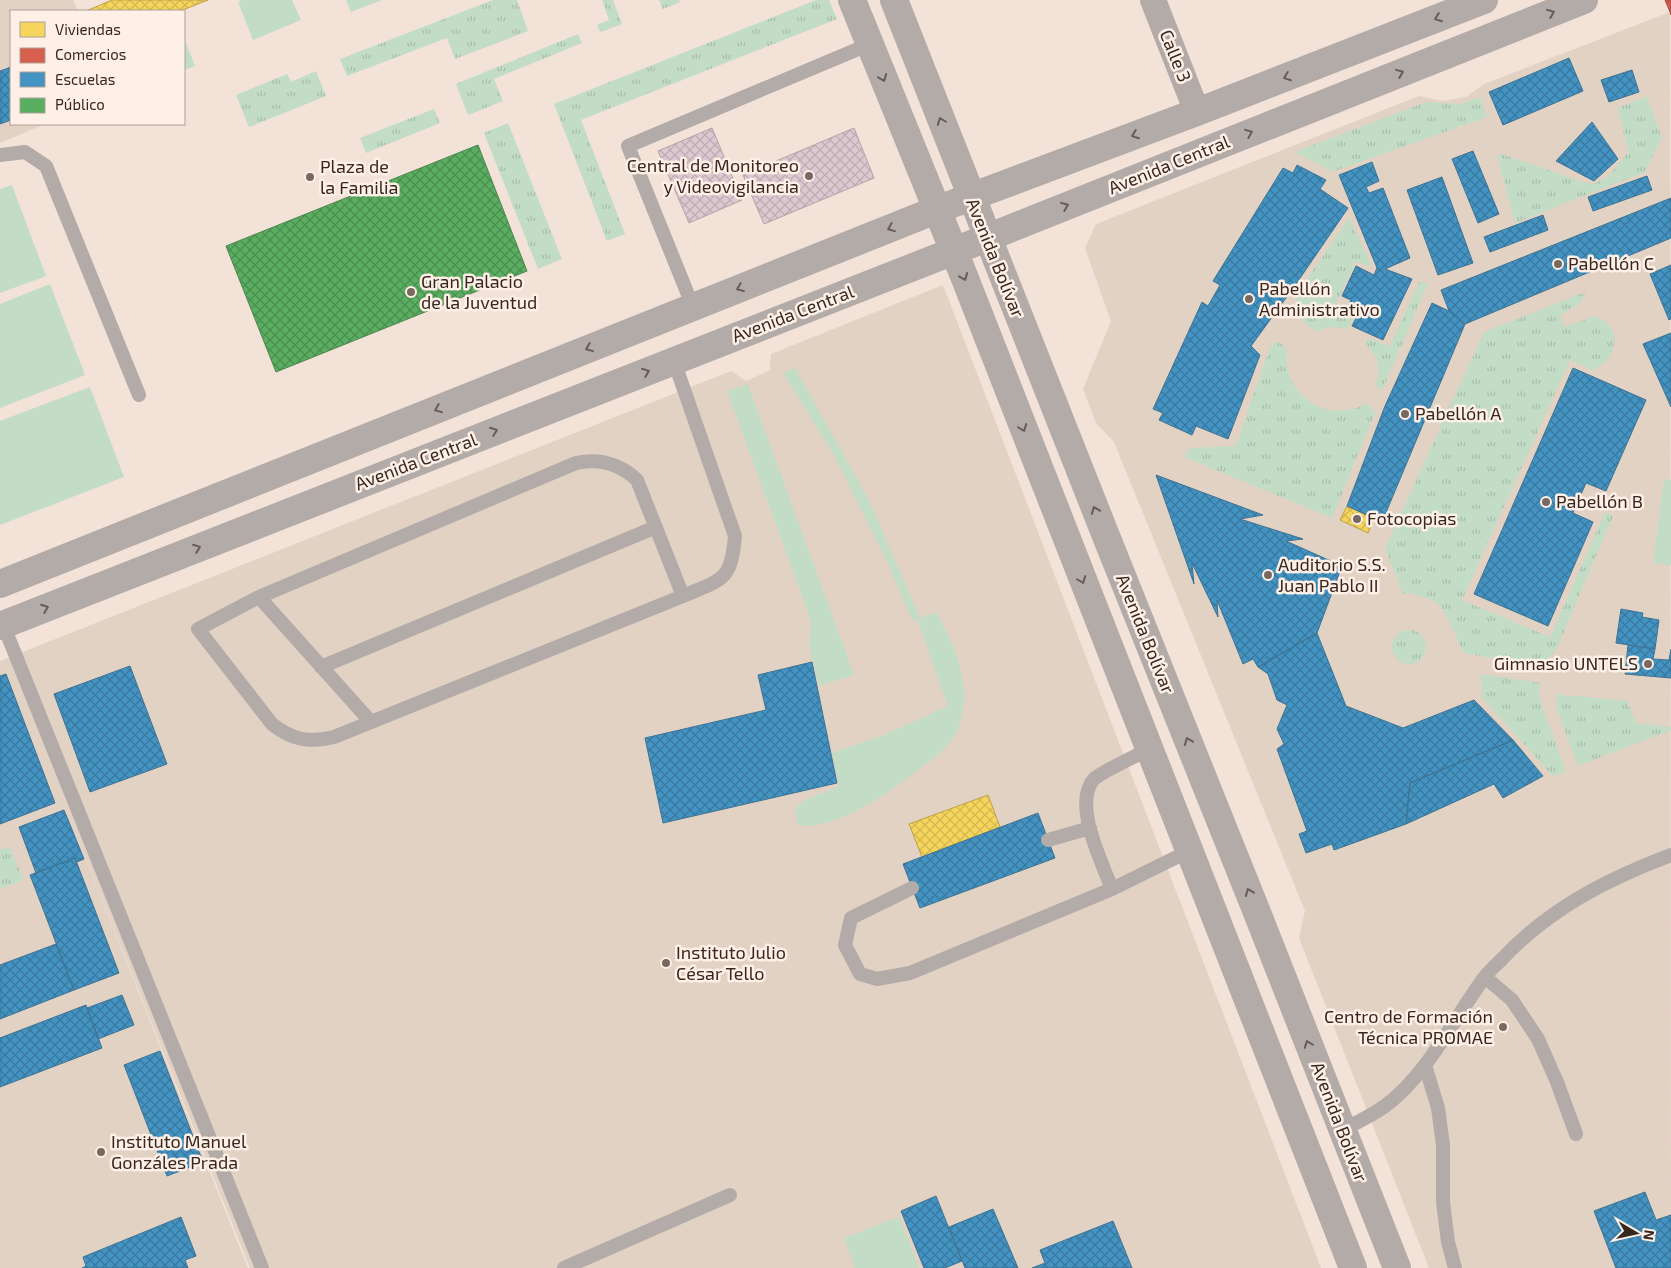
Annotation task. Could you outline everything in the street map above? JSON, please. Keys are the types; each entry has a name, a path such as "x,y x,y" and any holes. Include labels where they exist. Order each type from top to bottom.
{"street":[{"name":"Avenida Bolívar","path":"852,0 954,251 1353,1268"},
{"name":"Avenida Bolívar","path":"894,0 1397,1268"},
{"name":"Calle 3","path":"1153,0 1197,112"},
{"path":"0,584 936,210 1197,112 1484,0"},
{"name":"Avenida Central","path":"2,625 954,251 1584,0"},
{"path":"1071,551 1106,536"},
{"path":"1292,1112 1329,1097"},
{"path":"1333,1217 1370,1201"}],"lane":[{"path":"693,307 628,146 870,44"},
{"path":"0,155 25,152 46,166 139,395"},
{"path":"674,361 735,536 732,562 722,579 683,596 334,737 319,741 295,738 272,724 198,629 259,597 576,463 588,460 615,464 638,480 683,596"},
{"path":"321,667 656,527"},
{"path":"259,597 371,722"},
{"path":"2,625 262,1268"},
{"path":"1112,889 1090,828 1086,804 1087,790 1095,778 1149,749"},
{"path":"1048,840 1090,828"},
{"path":"912,888 851,918 845,945 860,974 877,979 910,973 1112,889 1189,851"},
{"path":"1342,1130 1386,1106 1425,1065 1484,977 1514,946 1551,915 1582,895 1643,866 1671,856"},
{"path":"1484,977 1512,1000 1538,1039 1557,1082 1576,1134"},
{"path":"1425,1065 1438,1108 1443,1146 1443,1202 1448,1242 1455,1268"},
{"path":"564,1268 730,1195"}],"shaded area":[{"path":"0,0 73,0 78,10 10,10 10,125 43,125 0,143"},
{"path":"1670,12 1671,1268 1429,1268 1299,938 1305,911 1114,442 1096,423 1083,389 1111,321 1085,248 1096,224 1419,96 1443,101 1466,97 1484,84"},
{"name":"Instituto Julio César Tello","path":"943,285 1321,1268 250,1268 65,807 248,1268 0,1268 0,661 731,371 746,381 770,370 771,354"}],"green space":[{"path":"242,0 292,0 301,20 253,40 238,2"},
{"path":"346,0 382,0 351,12"},
{"path":"493,0 517,0 528,31 455,59 447,38 347,76 340,59"},
{"path":"602,0 613,0 622,24 600,32 597,25 609,20"},
{"path":"659,0 679,0 680,2 663,9"},
{"path":"816,0 829,0 837,19 581,120 625,234 607,241 554,104"},
{"path":"578,34 582,43 494,79 503,101 468,115 456,84"},
{"path":"185,41 195,66 185,70"},
{"path":"316,71 326,96 249,127 236,95 287,74 291,82"},
{"path":"1647,96 1662,138 1645,172 1515,223 1497,156 1502,154 1593,184 1608,177 1628,152 1618,108"},
{"path":"1480,97 1487,117 1332,172 1295,152 1426,102 1461,104"},
{"path":"434,109 440,123 366,153 360,138"},
{"path":"508,123 562,259 538,269 484,133"},
{"path":"12,185 46,276 0,293 0,189"},
{"path":"1349,218 1370,262 1369,267 1356,261 1333,310 1353,319 1347,329 1331,327 1316,331 1304,322 1297,313 1297,297 1300,289"},
{"path":"1419,282 1428,283 1383,389 1376,386 1378,368 1376,358 1365,343 1367,338 1390,346"},
{"path":"50,284 85,375 0,408 0,304"},
{"path":"1585,292 1581,303 1560,315 1564,327 1595,316 1598,317 1612,328 1614,337 1613,349 1607,360 1592,370 1570,360 1462,600 1550,637 1605,512 1613,516 1558,646 1542,667 1464,653 1440,606 1422,596 1403,594 1385,548 1484,332"},
{"path":"1275,342 1282,344 1287,350 1287,366 1292,381 1300,393 1310,402 1323,408 1337,411 1352,409 1367,403 1375,413 1332,518 1184,457 1189,448 1236,446 1270,347"},
{"path":"795,368 869,500 920,618 936,612 954,648 964,688 962,716 958,728 952,740 940,753 895,787 863,807 846,816 813,825 797,825 795,809 809,798 839,786 832,753 884,735 948,706 917,619 912,620 888,564 834,455 783,373"},
{"path":"748,384 854,675 819,686 809,645 811,623 727,391"},
{"path":"90,387 124,477 0,525 0,421"},
{"path":"1664,479 1671,480 1671,565 1653,563"},
{"path":"1409,630 1416,631 1421,635 1425,640 1425,654 1421,659 1416,663 1409,664 1402,663 1397,659 1393,654 1392,647 1393,640 1397,635 1402,631"},
{"path":"1481,674 1540,683 1539,697 1566,772 1553,776 1482,698"},
{"path":"1556,694 1627,701 1636,723 1671,727 1671,730 1578,766 1556,707"},
{"path":"10,847 23,880 0,889 0,850"},
{"path":"899,1217 919,1268 855,1268 844,1238"}],"building: Viviendas":[{"path":"112,0 208,0 183,10 88,10"},
{"name":"Fotocopias","path":"1347,506 1374,518 1368,533 1340,520"},
{"path":"988,795 1000,827 922,857 909,824"}],"building: Comercios":[{"path":"1665,0 1671,0 1671,15 1670,12"}],"building: Escuelas":[{"path":"1569,58 1583,91 1503,125 1489,92"},
{"path":"10,67 10,120 0,124 0,71"},
{"path":"1632,70 1639,92 1609,102 1601,80"},
{"path":"1592,122 1618,159 1594,181 1556,161"},
{"path":"1473,151 1499,214 1478,223 1452,159"},
{"path":"1372,162 1379,181 1366,187 1369,193 1383,188 1410,258 1385,269 1412,279 1383,340 1352,326 1356,318 1345,312 1351,300 1342,296 1356,266 1374,275 1377,268 1339,175"},
{"name":"Pabellón Administrativo","path":"1297,165 1326,180 1320,189 1348,208 1251,346 1260,355 1228,439 1196,426 1192,435 1159,420 1163,413 1153,409 1202,302 1208,306 1220,285 1213,281 1283,168 1293,173"},
{"path":"1647,176 1652,190 1593,211 1588,197"},
{"path":"1442,177 1473,263 1438,275 1407,190"},
{"name":"Pabellón C","path":"1671,198 1671,238 1465,324 1449,311 1441,290"},
{"path":"1543,215 1548,230 1490,252 1484,237"},
{"path":"1671,265 1671,319 1669,320 1650,274"},
{"name":"Pabellón A","path":"1432,303 1449,311 1465,324 1382,522 1347,506 1385,406"},
{"path":"1671,333 1671,407 1643,344"},
{"name":"Pabellón B","path":"1573,368 1646,400 1606,491 1586,483 1573,513 1593,522 1548,626 1474,594"},
{"name":"Auditorio S.S. Juan Pablo II","path":"1156,475 1263,515 1240,519 1303,539 1286,541 1342,566 1317,633 1258,667 1253,659 1243,664 1217,600 1218,617 1192,563 1194,584"},
{"path":"1621,609 1643,613 1642,617 1659,620 1655,649 1616,643"},
{"path":"1317,633 1346,706 1403,728 1474,700 1513,740 1410,783 1406,824 1334,850 1332,844 1306,853 1299,834 1307,831 1277,749 1284,744 1277,729 1287,705 1277,700 1268,674 1258,667"},
{"name":"Gimnasio UNTELS","path":"1628,645 1655,649 1653,659 1669,660 1671,649 1671,678 1625,674"},
{"path":"812,662 837,783 663,823 645,738 766,710 758,675"},
{"path":"130,666 167,764 90,792 54,694"},
{"path":"6,674 55,803 0,824 0,676"},
{"path":"1513,740 1543,776 1503,798 1494,784 1406,824 1410,783"},
{"path":"64,810 84,859 77,862 75,858 36,873 19,827"},
{"path":"1038,813 1055,858 920,908 903,864"},
{"path":"75,858 119,973 74,990 30,875"},
{"path":"56,944 74,990 0,1019 0,965"},
{"path":"122,995 134,1025 98,1039 87,1008"},
{"path":"86,1005 102,1048 0,1087 0,1038"},
{"path":"160,1051 203,1162 167,1176 124,1065"},
{"path":"1645,1192 1656,1220 1671,1215 1671,1268 1616,1268 1594,1211"},
{"path":"936,1196 962,1261 945,1268 924,1268 901,1211"},
{"path":"993,1209 1018,1268 965,1268 949,1227"},
{"path":"181,1217 196,1256 185,1260 188,1268 82,1268 86,1266 83,1257"},
{"path":"1113,1221 1132,1268 1032,1268 1045,1263 1040,1250"}],"building: Público":[{"path":"478,145 527,271 276,372 226,246"}],"building: Otros":[{"path":"712,128 742,200 689,223 658,151"},
{"name":"Central de Monitoreo y Videovigilancia","path":"854,128 874,178 764,224 743,175"}],"place":[{"name":"Central de Monitoreo y Videovigilancia","path":"809,176"},
{"name":"Plaza de la Familia","path":"310,177"},
{"name":"Pabellón C","path":"1558,264"},
{"name":"Gran Palacio de la Juventud","path":"411,292"},
{"name":"Pabellón Administrativo","path":"1249,299"},
{"name":"Pabellón A","path":"1405,414"},
{"name":"Pabellón B","path":"1546,502"},
{"name":"Fotocopias","path":"1357,519"},
{"name":"Auditorio S.S. Juan Pablo II","path":"1268,575"},
{"name":"Gimnasio UNTELS","path":"1648,664"},
{"name":"Instituto Julio César Tello","path":"666,963"},
{"name":"Centro de Formación Técnica PROMAE","path":"1503,1027"},
{"name":"Instituto Manuel Gonzáles Prada","path":"101,1152"}]}
